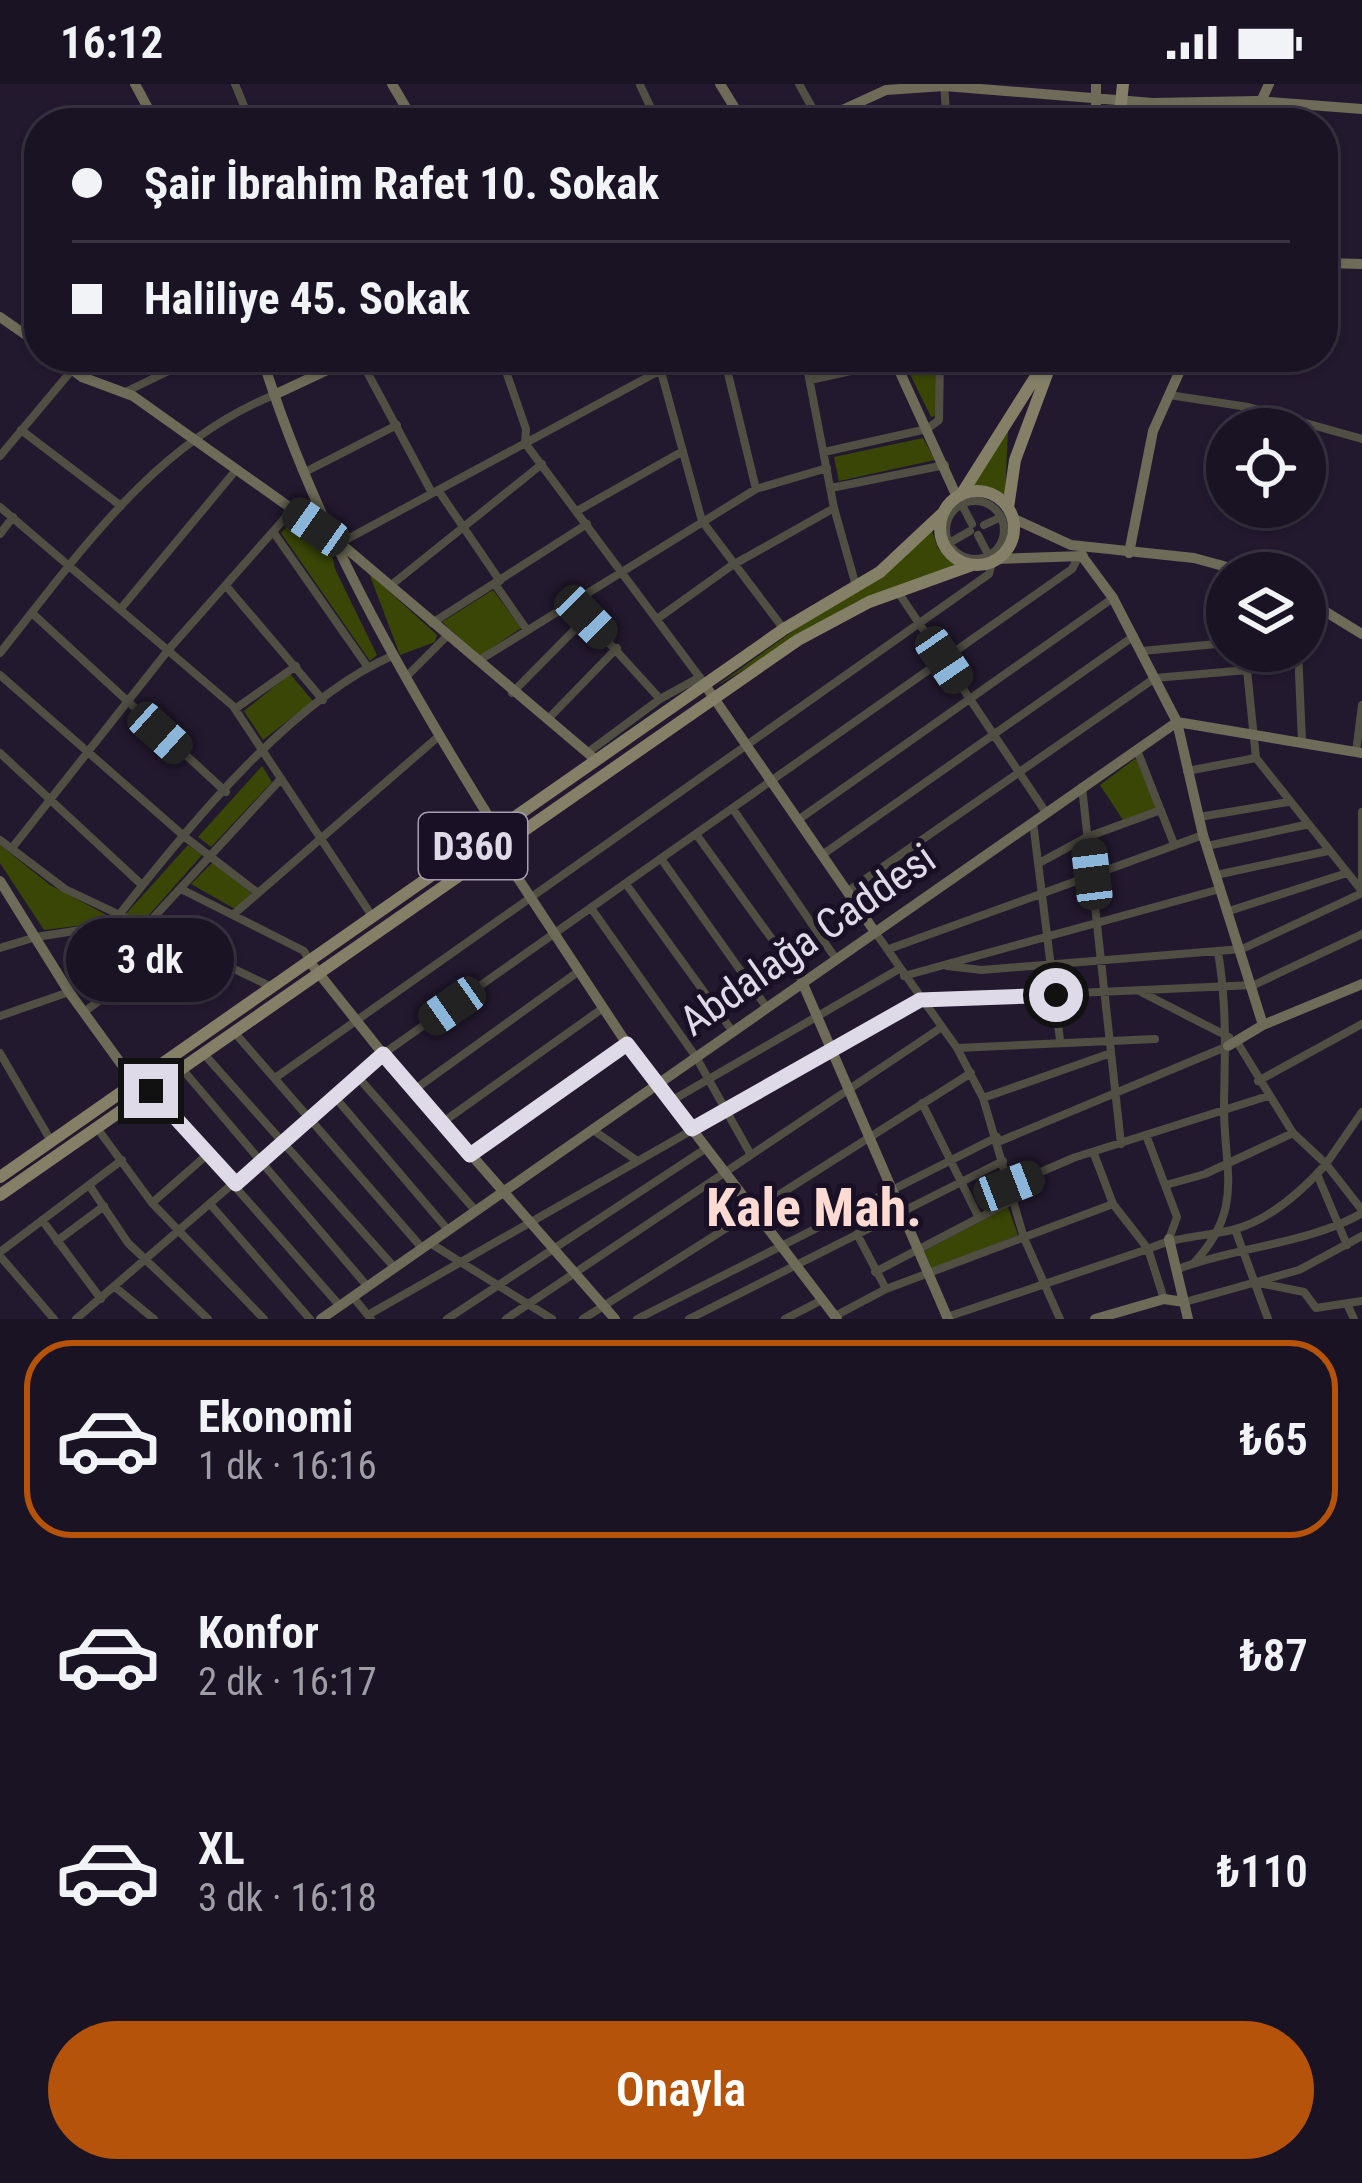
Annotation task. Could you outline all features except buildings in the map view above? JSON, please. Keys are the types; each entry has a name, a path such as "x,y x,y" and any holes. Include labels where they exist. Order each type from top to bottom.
{"main road":[{"path":"1041,372 960,498 943,514 943,542 954,557 972,565 1010,546 1007,514 1015,460 1046,372"},
{"path":"960,498 992,494 1007,514"},
{"name":"D360","path":"0,1177 497,830 591,756 856,587 943,514"},
{"name":"D360","path":"0,1195 824,624 972,565"}],"street":[{"path":"1255,108 1269,84"},
{"path":"846,108 886,89 944,85 1122,91 1362,109"},
{"path":"0,455 70,372"},
{"path":"76,372 122,393 191,437 340,543 545,722 591,756 660,699 702,681"},
{"path":"122,393 166,372"},
{"path":"267,372 305,472 394,655 497,830 498,848 627,1044 836,1318 886,1289 1114,1204"},
{"path":"0,653 121,506 191,437 329,372"},
{"path":"366,372 435,491 464,527 526,630"},
{"path":"507,372 526,429 525,443 716,697 939,1029 957,1048 983,1098 1024,1238 1060,1319"},
{"path":"340,543 655,372"},
{"path":"661,372 702,520 731,566 784,629"},
{"path":"728,372 756,488"},
{"path":"808,372 833,508 856,587"},
{"path":"810,380 846,372"},
{"path":"275,1078 989,574 992,559 973,530 900,372"},
{"path":"824,452 927,429 939,421 940,372"},
{"path":"1129,553 1140,483 1179,372"},
{"path":"1168,394 1248,407 1362,439"},
{"path":"305,472 398,425"},
{"path":"21,430 121,506"},
{"path":"577,511 683,452"},
{"path":"390,586 542,464"},
{"path":"831,488 946,465"},
{"path":"477,662 756,488 826,468"},
{"path":"123,606 236,470"},
{"path":"960,498 946,522 949,543 969,559 1129,553"},
{"path":"0,506 123,606 235,709 278,781 372,916"},
{"path":"657,619 731,566 833,508"},
{"path":"12,848 169,649 292,510"},
{"path":"984,525 1007,514 1071,545 1206,561"},
{"path":"0,534 13,517"},
{"path":"432,623 587,524"},
{"path":"949,543 973,530"},
{"path":"274,533 367,666"},
{"path":"1071,545 1113,598 1177,722 1198,818 1263,1025"},
{"path":"76,1319 383,1054 1072,569 1082,556"},
{"path":"227,587 322,700"},
{"path":"898,592 1045,812"},
{"path":"798,820 1113,598"},
{"path":"571,601 660,699"},
{"path":"1326,611 1362,634"},
{"path":"32,613 226,792"},
{"path":"511,693 586,617"},
{"path":"406,677 447,636"},
{"path":"822,855 1134,637"},
{"path":"1142,650 1206,645"},
{"path":"545,722 616,648"},
{"path":"119,915 263,752 367,666 394,655"},
{"path":"235,709 296,666"},
{"path":"848,891 1155,678 1224,672"},
{"path":"1247,672 1250,738 1256,758 1362,891"},
{"path":"1299,672 1302,741"},
{"path":"0,675 184,837 258,893"},
{"path":"1177,722 1250,738 1302,741 1359,752 1362,705"},
{"name":"Abdalağa Caddesi","path":"321,1319 1177,722"},
{"path":"234,914 439,736"},
{"path":"1137,748 1174,844"},
{"path":"0,753 142,885"},
{"path":"1186,771 1256,758"},
{"path":"143,929 278,781"},
{"path":"1082,786 1121,1144"},
{"path":"1198,818 1288,802"},
{"path":"733,809 837,960"},
{"path":"1041,862 1087,837 1161,810"},
{"path":"1362,812 1362,891"},
{"path":"1033,820 1060,1040"},
{"path":"888,950 1174,844 1306,824"},
{"path":"696,833 820,1014 947,1318 1169,1239 1235,1229 1304,1190 1362,1112"},
{"path":"0,840 65,889 273,988"},
{"path":"1216,874 1328,851"},
{"path":"662,860 767,1008"},
{"path":"1229,911 1347,873"},
{"path":"0,881 69,992 135,1083"},
{"path":"626,884 733,1032"},
{"path":"181,889 304,951 383,1054 615,1319"},
{"path":"670,1102 902,972 947,966 1220,890"},
{"path":"947,966 982,970 1242,949 1362,891"},
{"path":"591,908 696,1057 751,1155"},
{"path":"0,948 36,937 129,922"},
{"path":"353,1297 370,1317 528,1221 920,1000 1254,985 1362,934"},
{"path":"84,1012 176,943"},
{"path":"1194,1263 1218,1231 1230,1190 1224,1106 1231,1042 1218,952"},
{"path":"414,1090 580,970"},
{"path":"637,1319 950,1160 1362,984"},
{"path":"1140,991 1231,1042 1293,1132 1362,1212 1339,1227 1245,1247 1178,1269"},
{"path":"0,1016 69,992"},
{"path":"443,1121 604,1007"},
{"path":"1258,1081 1362,1024"},
{"path":"506,1319 939,1029"},
{"path":"234,1032 426,1246 552,1319"},
{"path":"957,1048 1155,1039"},
{"path":"470,1155 627,1044"},
{"path":"0,1053 52,1141"},
{"path":"203,1053 286,1140 394,1268"},
{"path":"983,1098 1111,1053"},
{"path":"182,1069 368,1286"},
{"path":"583,1319 971,1073"},
{"path":"357,1076 475,1210"},
{"path":"151,1091 340,1306"},
{"path":"334,1096 448,1230"},
{"path":"1009,1186 1224,1106 1268,1096"},
{"path":"922,1103 978,1216"},
{"path":"97,1128 152,1203 264,1319"},
{"path":"593,1130 636,1160"},
{"path":"1166,1185 1293,1132"},
{"path":"1146,1135 1177,1217 1169,1239 1188,1319"},
{"path":"447,1319 705,1149"},
{"path":"152,1203 208,1154"},
{"path":"1094,1154 1114,1204 1148,1249 1164,1299"},
{"path":"54,1319 0,1254 122,1160"},
{"path":"688,1319 1003,1161"},
{"path":"1317,1174 1347,1246"},
{"path":"89,1185 146,1260 208,1319"},
{"path":"874,1272 1013,1200"},
{"path":"210,1204 310,1319"},
{"path":"57,1240 104,1206"},
{"path":"42,1220 101,1299"},
{"path":"1235,1229 1268,1319"},
{"path":"856,1234 886,1289"},
{"path":"1095,1319 1164,1299 1184,1302 1258,1283 1362,1236"},
{"path":"1258,1283 1304,1292 1316,1308 1362,1301"},
{"path":"115,1287 152,1319"},
{"path":"784,1319 822,1300"},
{"path":"1348,1306 1354,1319"}],"green space":[{"path":"909,372 937,372 936,416 931,417"},
{"path":"1008,430 1005,498 969,487"},
{"path":"923,438 935,460 839,481 834,457"},
{"path":"291,522 331,550 335,569 377,655 370,661 281,533"},
{"path":"932,531 938,548 955,566 856,602 715,687"},
{"path":"369,573 437,635 435,642 400,655"},
{"path":"493,590 521,628 480,656 442,622"},
{"path":"290,674 313,701 263,740 244,711"},
{"path":"1136,758 1157,808 1123,820 1100,785"},
{"path":"262,766 272,782 211,847 198,837"},
{"path":"0,845 50,885 118,921 44,930 0,863"},
{"path":"188,845 202,855 141,924 124,916"},
{"path":"213,862 252,894 235,909 191,884"},
{"path":"1008,1207 1018,1235 932,1269 924,1251"}],"district":[{"name":"Kale Mah.","path":"814,1207"}],"route":[{"path":"151,1091 236,1184 383,1054 470,1155 627,1044 692,1129 920,1000 1056,995"}]}
